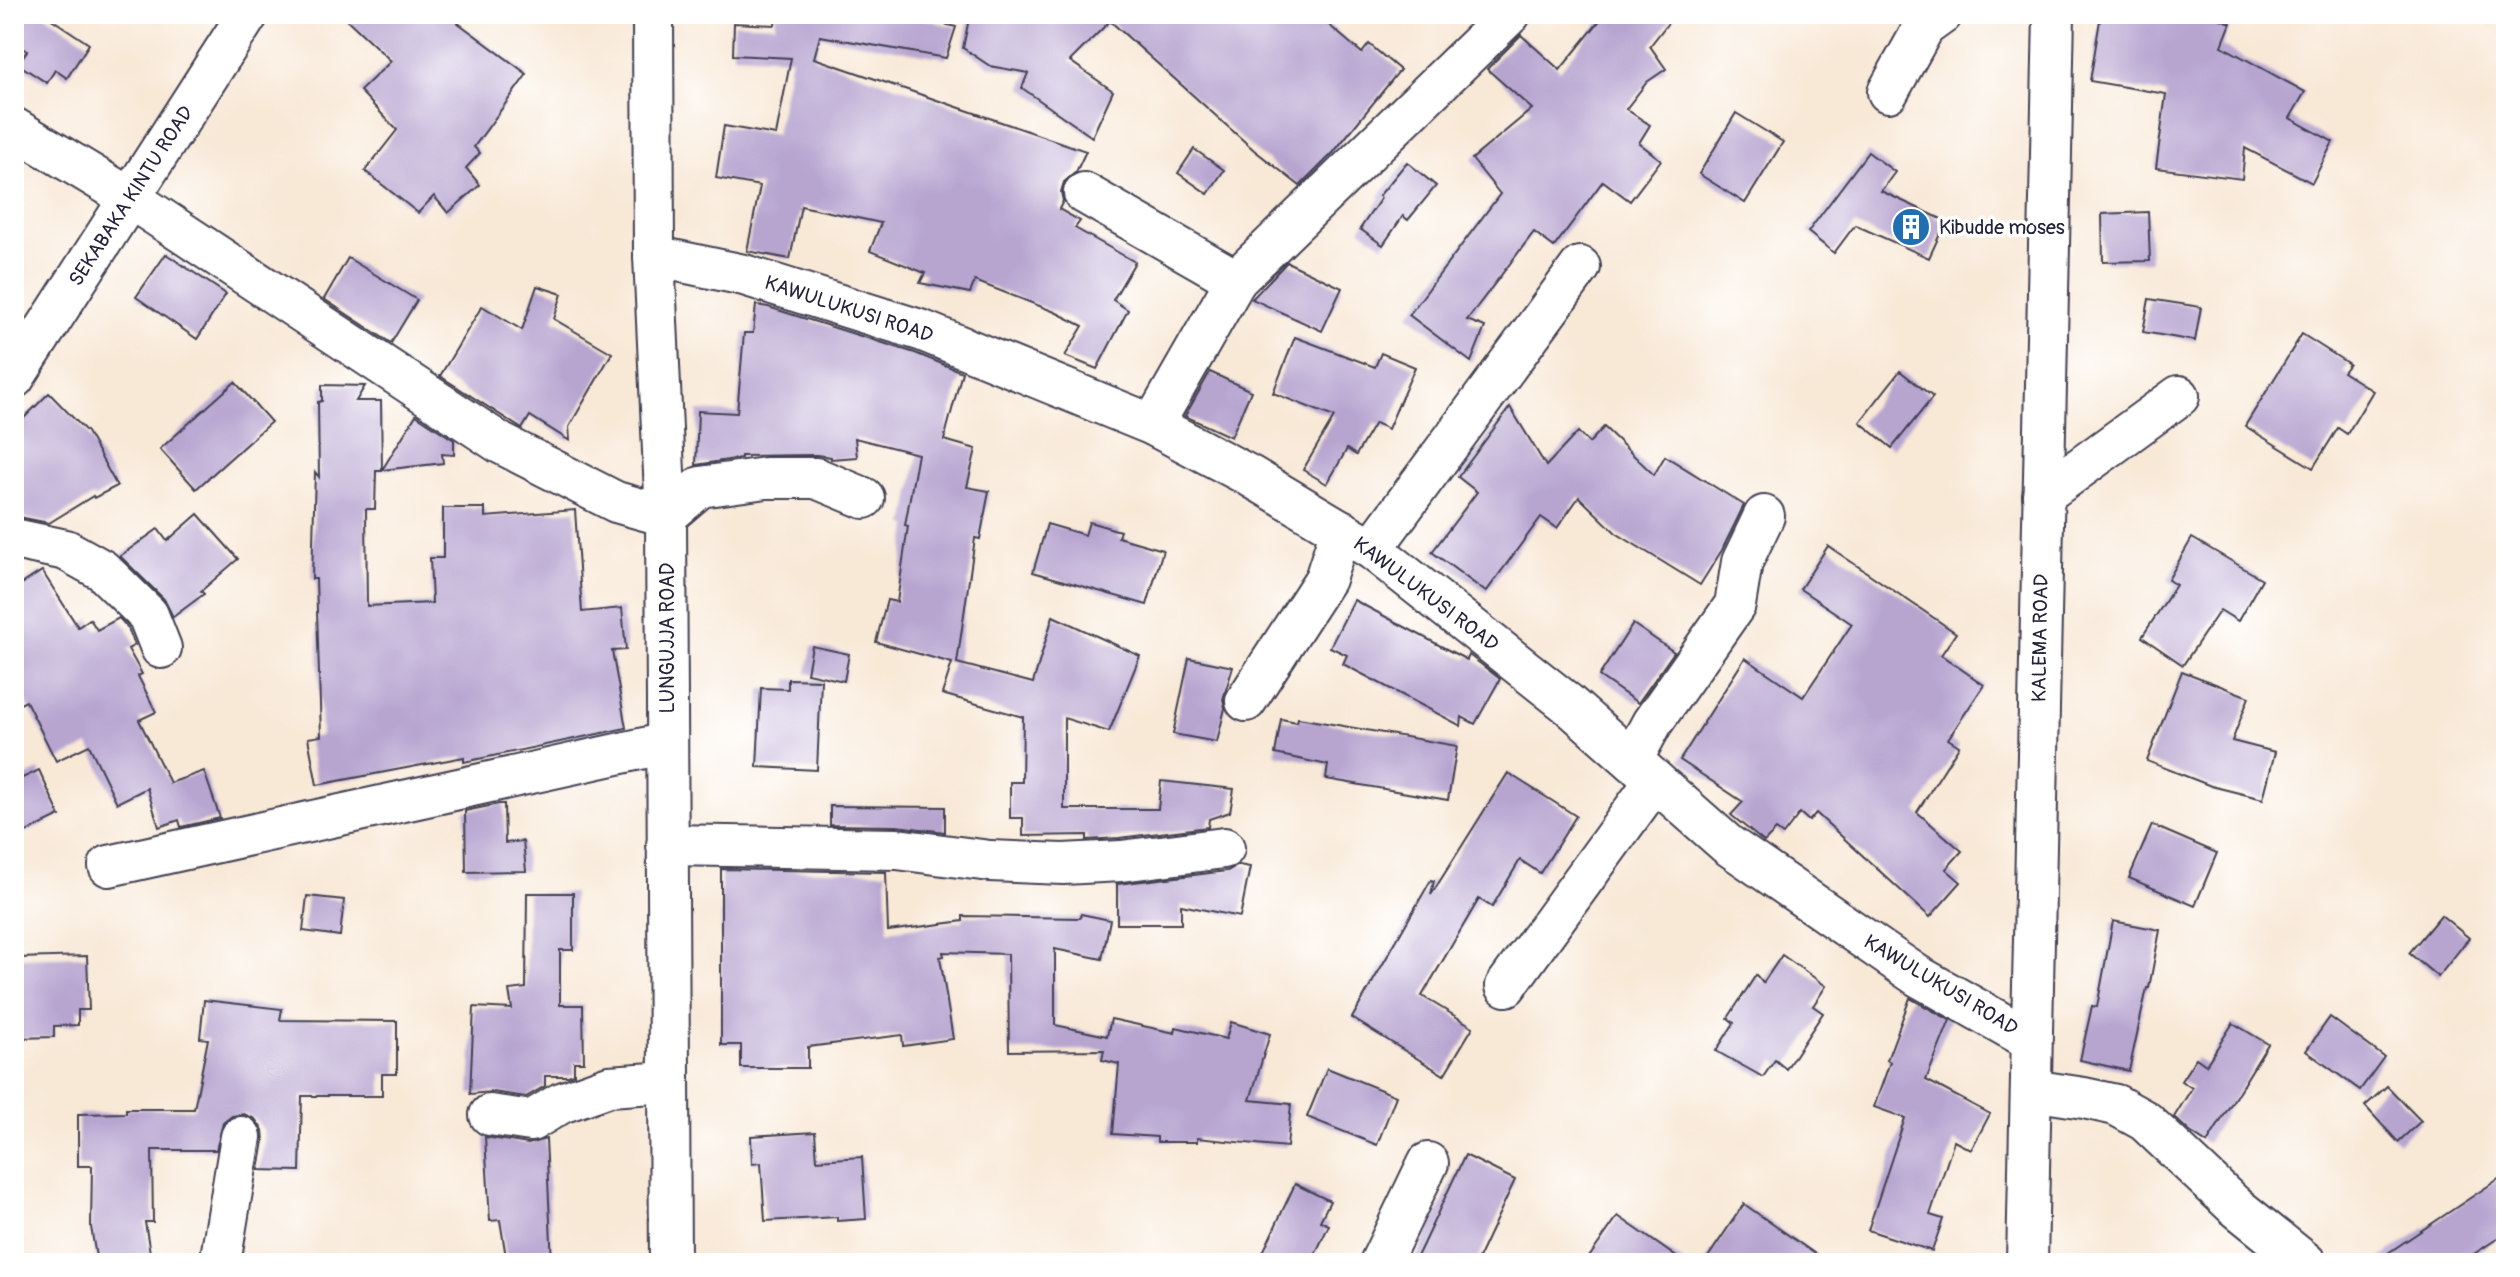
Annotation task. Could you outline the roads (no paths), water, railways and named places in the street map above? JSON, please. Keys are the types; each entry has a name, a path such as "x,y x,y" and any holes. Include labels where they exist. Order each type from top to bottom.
{"street":[{"name":"SEKABAKA KINTU ROAD","path":"14,378 248,14"},
{"name":"LUNGUJJA ROAD","path":"653,14 654,256 666,516 670,1263"},
{"path":"1153,425 1236,280 1510,14"},
{"path":"1888,92 1924,27 1942,14"},
{"name":"KALEMA ROAD","path":"2027,1263 2054,14"},
{"path":"14,128 130,198 500,443 616,502 666,516 700,487 766,478 816,478 864,498"},
{"path":"1084,193 1236,280"},
{"name":"KAWULUKUSI ROAD","path":"654,256 744,275 923,331 1153,425 1250,476 1356,540 1567,703 1728,845 1918,976 2031,1040"},
{"path":"1246,701 1325,579 1580,267"},
{"path":"2043,495 2179,396"},
{"path":"1506,986 1644,770 1652,723 1735,605 1742,562 1764,516"},
{"path":"14,539 66,550 102,570 148,615 161,648"},
{"path":"109,866 667,743"},
{"path":"667,845 897,849 990,861 1063,864 1121,861 1224,848"},
{"path":"490,1115 531,1121 561,1103 609,1086 669,1082"},
{"path":"2031,1090 2116,1105 2145,1121 2235,1206 2306,1263"},
{"path":"220,1263 241,1137"},
{"path":"1380,1263 1428,1163"}],"place":[{"name":"Kibudde moses","path":"1911,227"}]}
